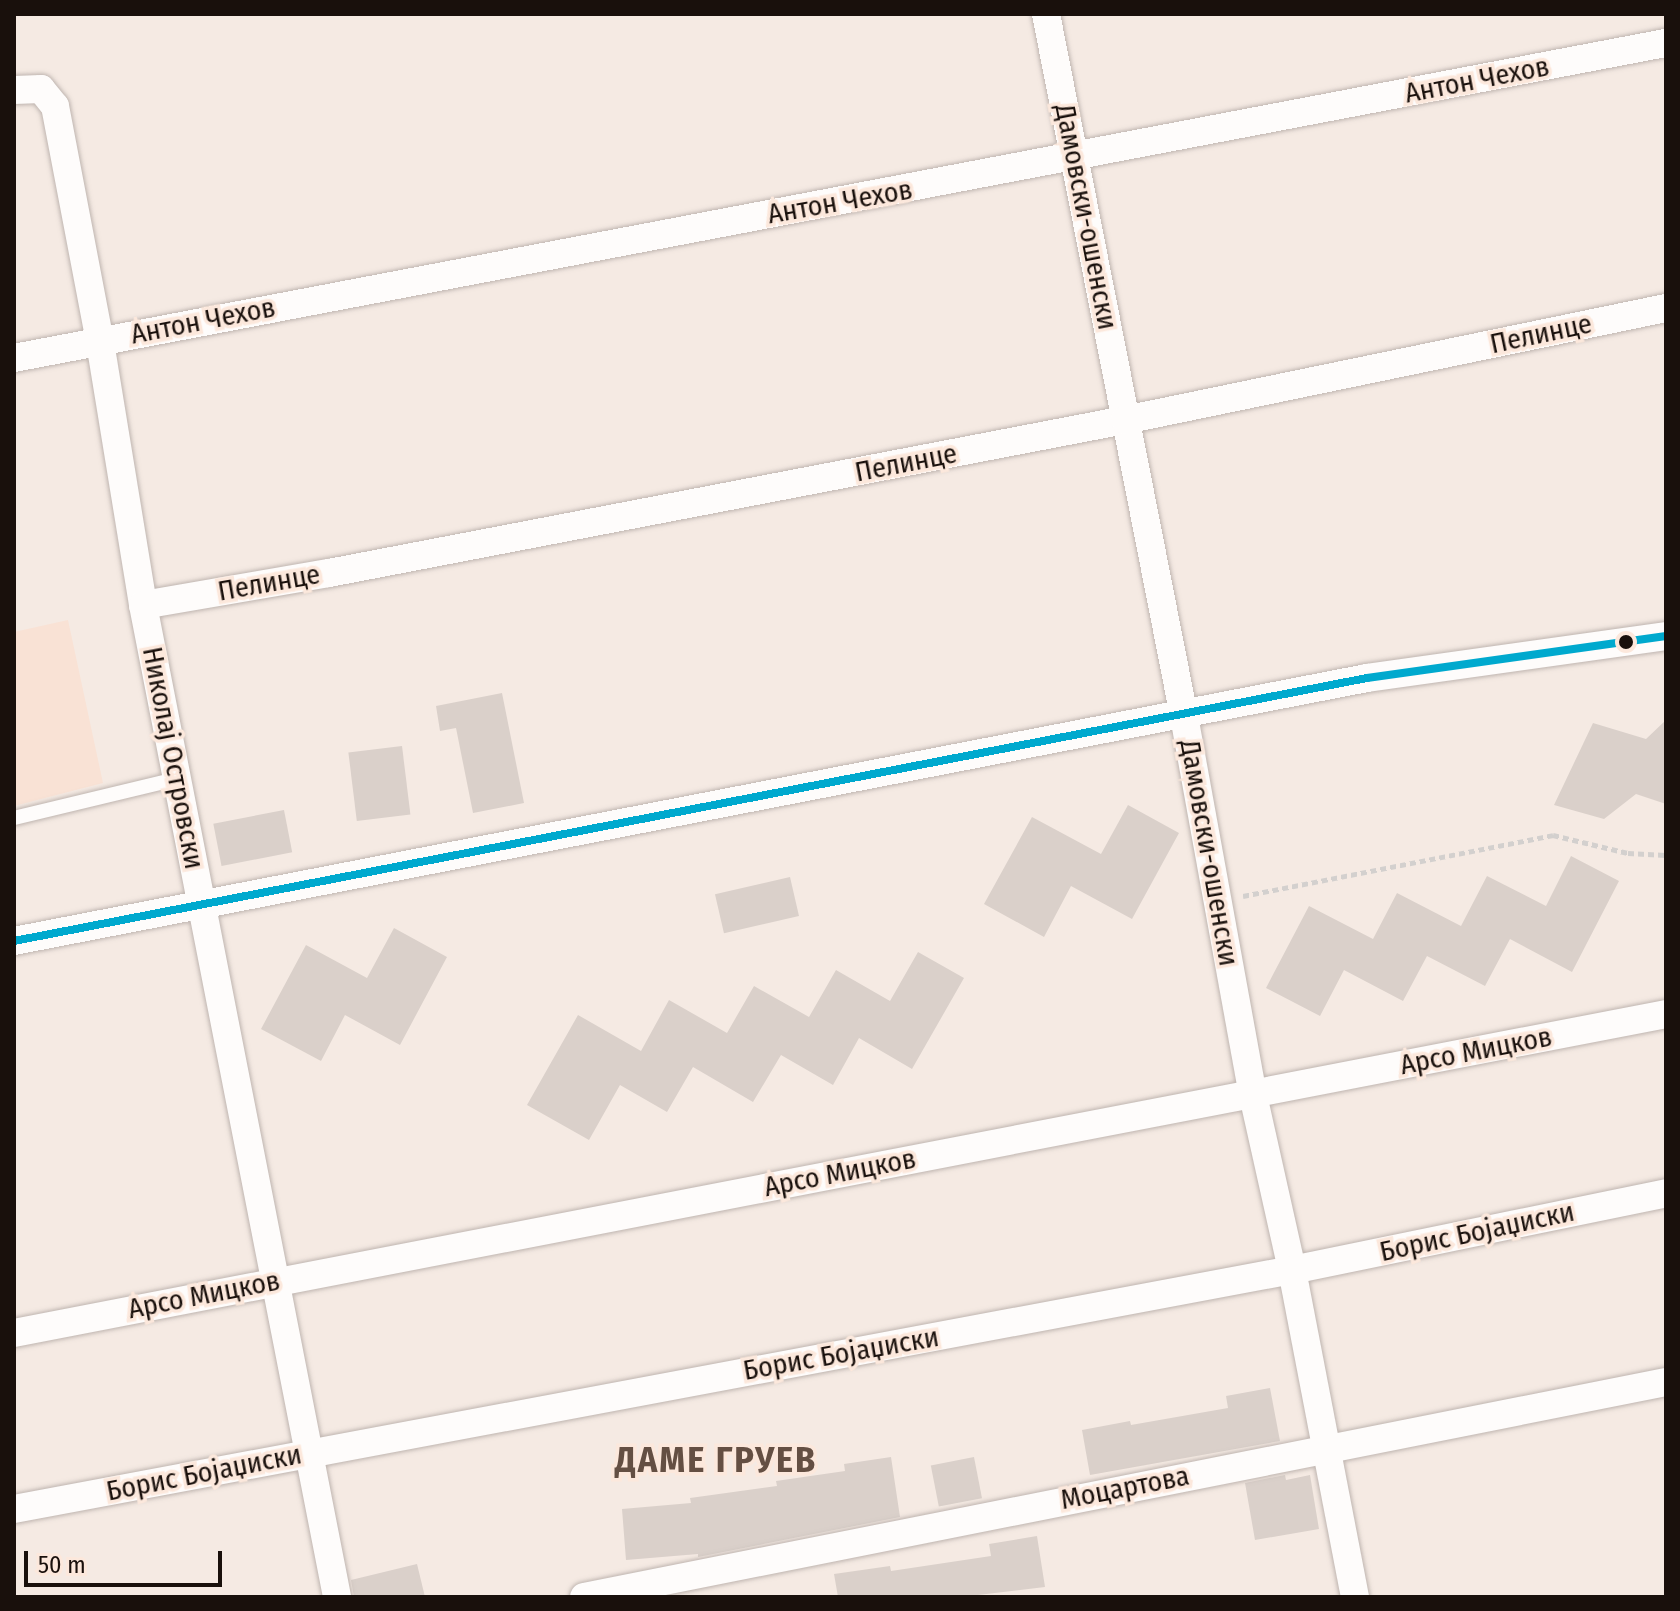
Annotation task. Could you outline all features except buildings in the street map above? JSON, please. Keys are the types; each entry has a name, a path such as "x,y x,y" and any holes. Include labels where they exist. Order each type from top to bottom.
{"street":[{"name":"Дамовски-ошенски","path":"1046,14 1184,716 1253,1095 1292,1270 1355,1597"},
{"name":"Антон Чехов","path":"14,358 168,326 1076,158 1666,43"},
{"name":"Николај Островски","path":"14,90 41,89 55,106 100,342 143,605 337,1597"},
{"name":"Пелинце","path":"143,605 329,573 1125,420 1666,308"},
{"path":"14,941 1367,678 1666,636"},
{"name":"Арсо Мицков","path":"14,1333 1666,1014"},
{"name":"Борис Бојаџиски","path":"14,1509 1292,1270 1666,1193"},
{"name":"Моцартова","path":"584,1597 1666,1382"}],"lane":[{"path":"14,818 177,779"}],"path":[{"path":"1218,900 1553,835 1628,853 1666,855"}],"shaded area":[{"path":"68,620 103,783 14,806 14,632"}],"transit line":[{"path":"14,941 1367,678 1666,636"}],"district":[{"name":"ДАМЕ ГРУЕВ","path":"716,1461"}]}
